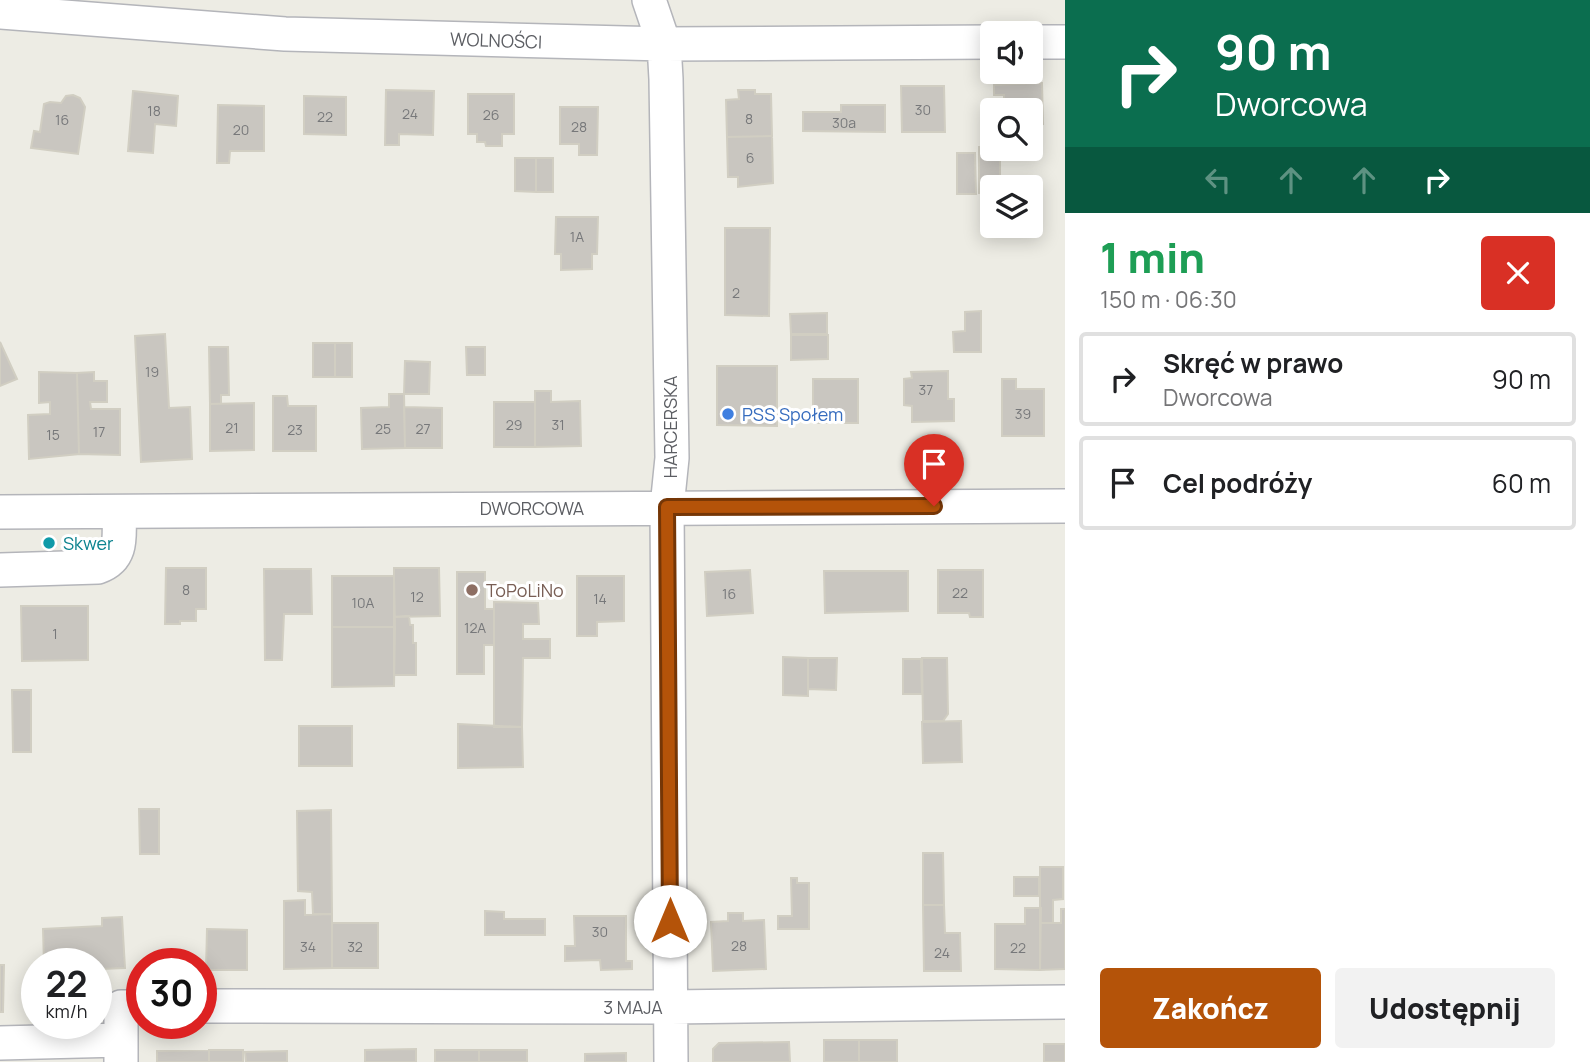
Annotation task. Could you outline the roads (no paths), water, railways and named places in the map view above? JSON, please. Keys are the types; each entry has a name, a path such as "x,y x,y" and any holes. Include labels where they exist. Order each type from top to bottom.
{"street":[{"name":"HARCERSKA","path":"649,0 664,44 672,457 667,507 671,1062"},
{"name":"WOLNOŚCI","path":"0,12 163,12 285,34 664,44 980,42"},
{"path":"1043,42 1065,41"},
{"name":"DWORCOWA","path":"0,512 1065,506"},
{"path":"0,570 98,567 108,564 119,550 119,512"},
{"name":"3 MAJA","path":"217,1006 671,1007 1065,1002"},
{"path":"0,1042 121,1051 121,1007 126,1007"}],"place":[{"name":"PSS Społem","path":"728,414"},
{"name":"Skwer","path":"49,543"},
{"name":"ToPoLiNo","path":"472,590"}]}
